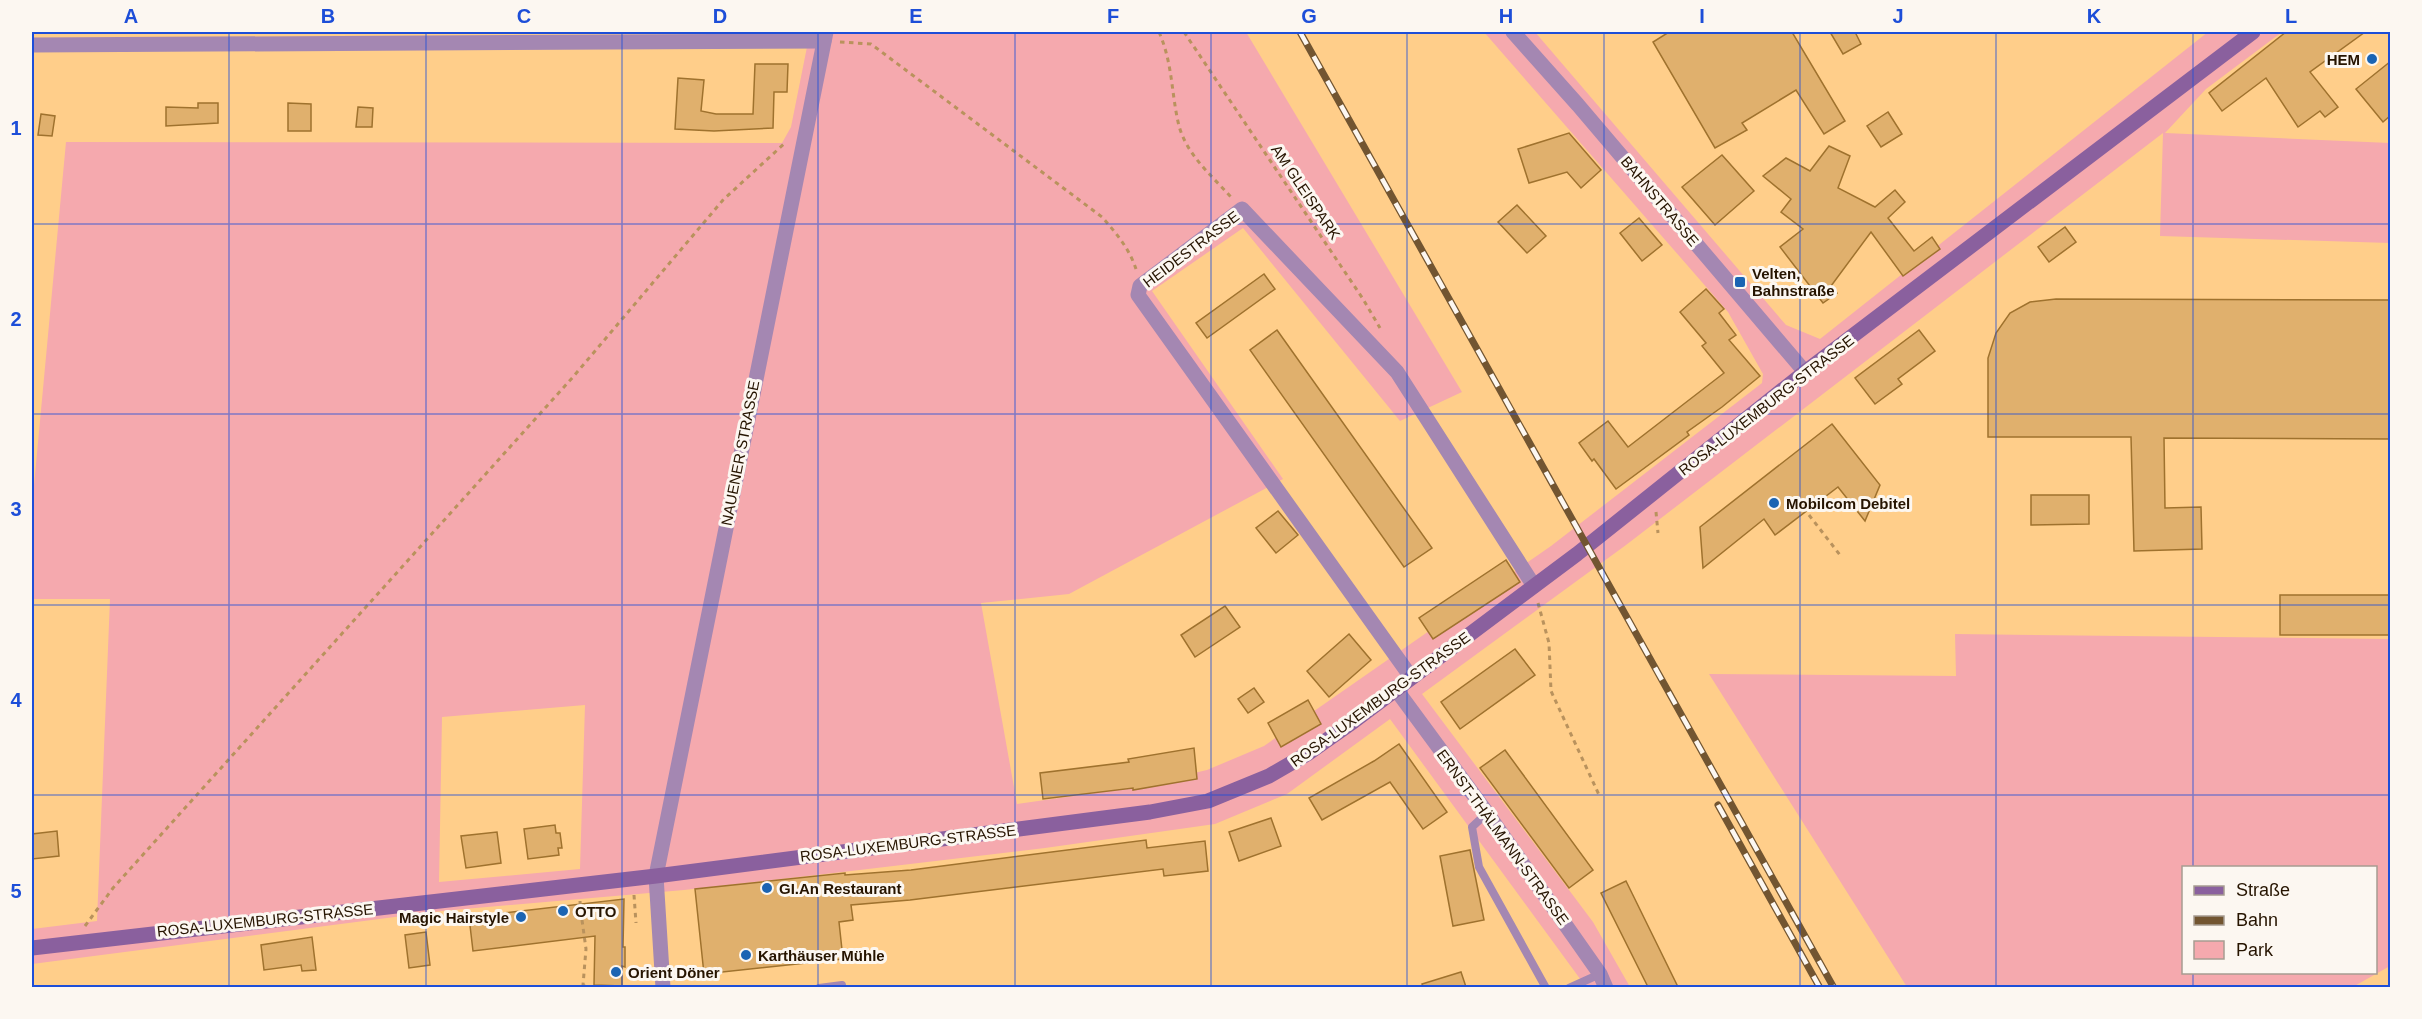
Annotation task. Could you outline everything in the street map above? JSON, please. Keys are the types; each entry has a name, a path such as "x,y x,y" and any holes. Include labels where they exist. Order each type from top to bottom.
{"main road":[{"name":"ROSA-LUXEMBURG-STRASSE","path":"32,948 656,876 1150,812 1208,801 1269,776 1307,754 1534,586 1805,372 2253,32"}],"street":[{"name":"BAHNSTRASSE","path":"1513,32 1805,372"},
{"path":"32,45 825,36"},
{"name":"NAUENER STRASSE","path":"663,987 656,876 825,36"},
{"name":"HEIDESTRASSE","path":"1411,677 1138,295 1140,285 1242,209 1397,372 1534,586"},
{"name":"ERNST-THÄLMANN-STRASSE","path":"1395,688 1604,981"}],"lane":[{"path":"1486,813 1472,826 1479,867 1546,987"},
{"path":"1569,987 1604,981"},
{"path":"819,987 842,985"}],"path":[{"path":"1159,32 1168,52 1180,128 1192,154 1242,209"},
{"name":"AM GLEISPARK","path":"1184,32 1350,279 1381,330"},
{"path":"825,36 871,44 1101,217 1120,237 1132,259 1140,285"},
{"path":"74,942 114,888 573,378 723,200 793,136"},
{"path":"1809,515 1840,555"},
{"path":"1534,586 1549,643 1551,691 1600,797"},
{"path":"632,878 636,923"},
{"path":"582,920 586,949 584,985 588,987"}],"green space":[{"path":"810,32 1246,32 1462,392 1400,421 1243,228 1152,291 1283,479 1069,594 981,603 1017,804 1130,788 1207,770 1264,746 1551,546 1762,383 1763,374 1728,312 1484,32 1535,32 1786,325 1820,339 2208,32 2282,32 2206,89 2165,133 2390,143 2390,243 2160,236 2163,133 1626,545 1422,694 1593,922 1630,987 1586,987 1390,719 1287,794 1215,824 1045,848 684,890 441,911 32,964 32,929 97,921 110,599 32,599 32,507 66,142 782,143 791,127","holes":["585,705 580,869 439,882 442,717"]},
{"path":"1955,634 2390,639 2390,966 2377,973 2377,866 2182,866 2182,974 2376,974 2351,988 1907,987 1709,674 1956,676"}],"building":[{"path":"1669,32 1792,32 1845,121 1824,134 1796,90 1742,123 1747,130 1715,148 1653,42"},
{"path":"1830,32 1855,32 1861,44 1843,54"},
{"path":"2286,32 2365,32 2310,72 2338,107 2325,117 2320,111 2298,127 2266,78 2222,111 2209,93"},
{"path":"2391,61 2391,115 2383,122 2356,89"},
{"path":"755,64 788,64 787,92 774,92 773,128 714,131 675,129 678,78 704,80 701,111 716,114 753,114"},
{"path":"198,103 218,103 218,123 166,126 166,107 198,108"},
{"path":"288,103 311,104 311,131 288,131"},
{"path":"358,107 373,108 372,127 356,127"},
{"path":"1888,112 1902,134 1881,147 1867,126"},
{"path":"41,114 55,116 52,136 38,135"},
{"path":"1569,133 1601,170 1581,188 1567,172 1529,183 1518,149"},
{"path":"1829,146 1850,156 1838,188 1875,207 1895,190 1905,202 1888,218 1914,251 1932,237 1940,249 1903,276 1871,232 1831,286 1837,293 1823,303 1780,247 1803,229 1781,212 1791,199 1763,176 1786,158 1810,171"},
{"path":"1722,155 1754,191 1715,225 1682,187"},
{"path":"1517,205 1546,236 1527,253 1498,222"},
{"path":"1639,218 1662,245 1642,261 1620,233"},
{"path":"2065,227 2076,242 2049,262 2038,247"},
{"path":"1264,274 1275,289 1207,338 1196,323"},
{"path":"1706,289 1724,309 1719,313 1736,335 1729,340 1760,376 1687,432 1689,435 1616,489 1579,443 1608,421 1628,447 1724,373 1702,346 1706,343 1680,312"},
{"path":"2056,299 2391,300 2391,439 2164,438 2165,508 2201,507 2202,549 2134,551 2131,437 1988,437 1988,358 1996,333 2010,313 2030,302"},
{"path":"1277,330 1432,548 1404,567 1250,350"},
{"path":"1919,330 1935,351 1898,379 1902,384 1875,404 1855,378"},
{"name":"Mobilcom Debitel","path":"1832,424 1880,485 1865,521 1838,487 1775,535 1764,519 1703,568 1700,527"},
{"path":"2031,495 2089,495 2089,524 2031,525"},
{"path":"1278,511 1298,535 1276,553 1256,528"},
{"path":"1506,560 1520,582 1433,639 1419,618"},
{"path":"2280,595 2391,595 2391,635 2280,635"},
{"path":"1225,606 1240,627 1195,657 1181,635"},
{"path":"1349,634 1371,660 1329,697 1307,671"},
{"path":"1515,649 1535,675 1460,729 1441,702"},
{"path":"1254,688 1264,702 1248,713 1238,699"},
{"path":"1308,700 1321,724 1281,747 1268,723"},
{"path":"1399,744 1447,812 1423,829 1390,782 1322,820 1309,798"},
{"path":"1194,748 1197,779 1133,790 1133,788 1043,799 1040,773 1129,762 1128,759"},
{"path":"1505,750 1593,870 1569,888 1480,768"},
{"path":"1271,818 1281,846 1239,861 1229,832"},
{"path":"555,825 556,833 560,833 562,848 558,848 559,855 528,859 524,829"},
{"path":"57,831 59,856 32,859 32,834"},
{"path":"497,832 501,863 466,868 461,836"},
{"path":"1146,840 1147,848 1205,841 1208,871 1164,876 1163,869 851,905 853,920 839,922 843,959 704,974 695,889 845,873 845,875 911,870"},
{"path":"1470,850 1484,920 1453,926 1440,856"},
{"path":"1626,881 1678,987 1648,987 1601,893"},
{"path":"624,899 625,967 622,966 622,986 594,985 595,936 473,951 469,917"},
{"path":"426,932 430,965 409,968 405,935"},
{"path":"312,937 316,970 302,971 301,965 264,970 261,945"},
{"path":"1461,972 1466,987 1423,987 1422,984"}],"railway":[{"path":"1300,32 1834,988"},
{"path":"1718,805 1820,988"}],"place":[{"name":"HEM","path":"2372,59"},
{"name":"Velten, Bahnstraße","path":"1740,282"},
{"name":"Mobilcom Debitel","path":"1774,503"},
{"name":"GI.An Restaurant","path":"767,888"},
{"name":"OTTO","path":"563,911"},
{"name":"Magic Hairstyle","path":"521,917"},
{"name":"Karthäuser Mühle","path":"746,955"},
{"name":"Orient Döner","path":"616,972"}]}
